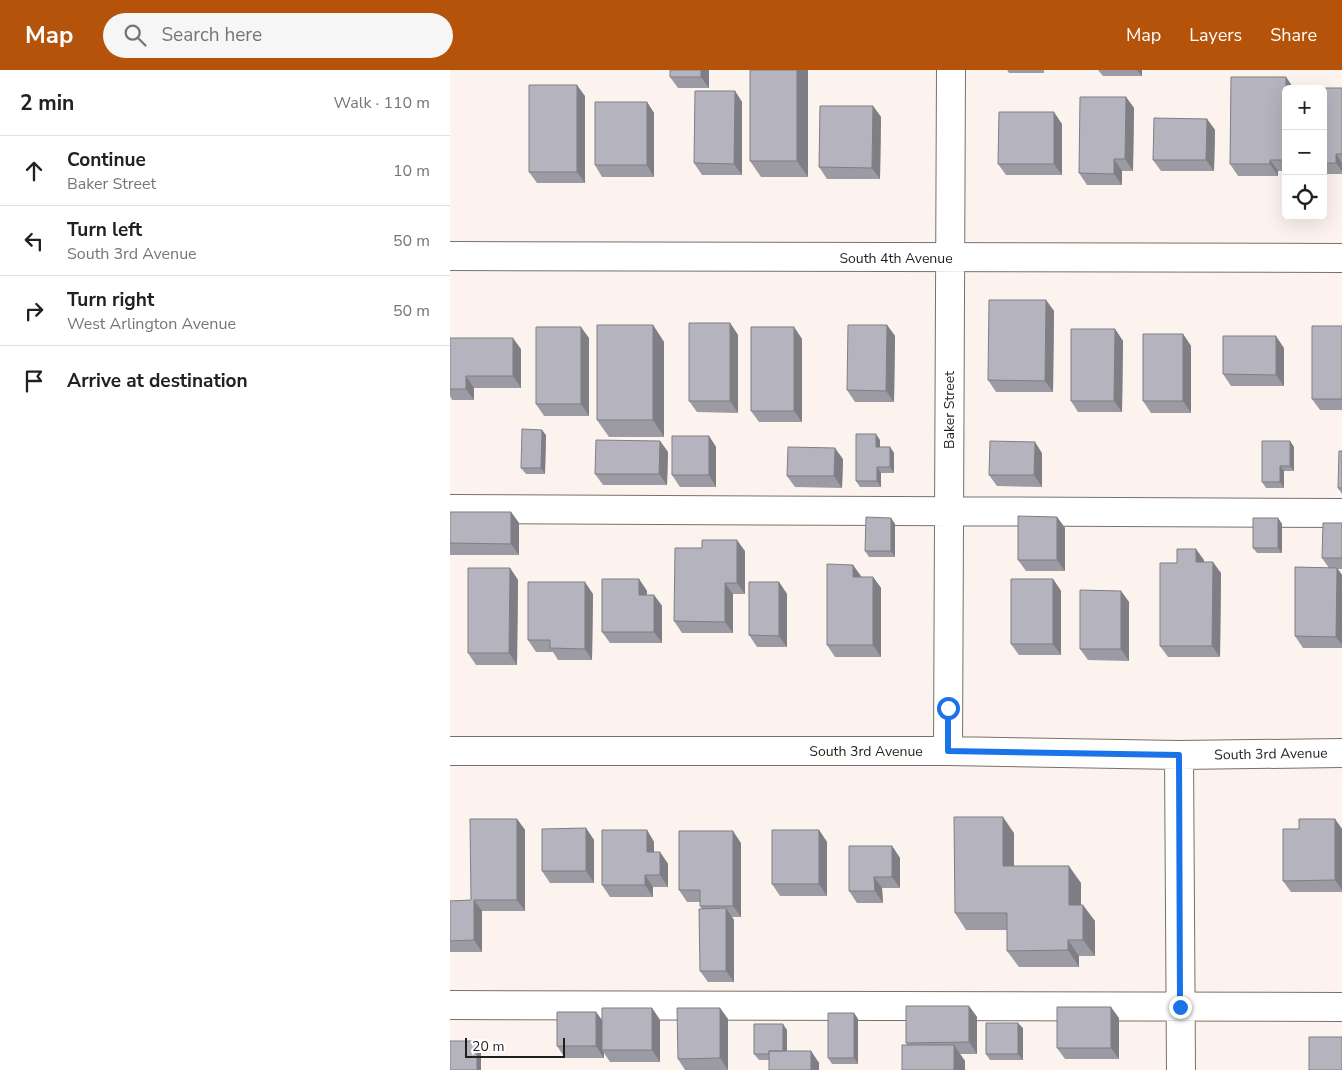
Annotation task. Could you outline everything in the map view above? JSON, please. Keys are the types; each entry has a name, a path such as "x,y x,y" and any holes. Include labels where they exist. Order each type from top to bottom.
{"street":[{"name":"Baker Street","path":"948,751 951,70"},
{"name":"South 4th Avenue","path":"450,256 1342,258"},
{"path":"450,509 1342,513"},
{"name":"South 3rd Avenue","path":"450,751 948,751 1179,755 1342,753"},
{"path":"1179,755 1181,1070"},
{"path":"450,1005 1342,1007"}],"building":[{"path":"670,70 701,70 701,77 670,77"},
{"path":"750,70 797,70 797,161 750,161"},
{"path":"1231,77 1286,77 1286,85 1282,85 1282,160 1270,160 1270,164 1230,164"},
{"path":"529,85 577,85 577,172 529,172"},
{"path":"1327,88 1342,88 1342,154 1336,154 1336,163 1327,163"},
{"path":"695,91 735,91 734,164 694,163"},
{"path":"1080,97 1126,97 1125,159 1114,159 1114,174 1079,173"},
{"path":"595,102 647,102 647,165 595,165"},
{"path":"820,106 873,106 872,168 819,167"},
{"path":"999,112 1054,112 1054,164 998,164"},
{"path":"1154,118 1207,119 1206,160 1153,160"},
{"path":"989,300 1046,300 1045,381 988,380"},
{"path":"689,323 730,323 730,401 689,401"},
{"path":"597,325 653,325 653,420 597,420"},
{"path":"848,325 887,325 886,391 847,390"},
{"path":"1312,326 1342,326 1342,399 1312,399"},
{"path":"536,327 581,327 581,404 536,404"},
{"path":"751,327 794,327 794,411 751,411"},
{"path":"1071,329 1115,329 1114,401 1071,401"},
{"path":"1143,334 1183,334 1183,401 1143,401"},
{"path":"1223,336 1276,336 1276,375 1223,374"},
{"path":"450,338 513,338 513,376 466,376 466,389 450,389"},
{"path":"522,429 542,430 541,468 521,468"},
{"path":"856,434 876,434 876,447 890,447 890,467 877,467 877,481 856,481"},
{"path":"672,436 709,436 709,475 672,475"},
{"path":"596,440 660,441 659,474 595,474"},
{"path":"990,441 1035,442 1034,475 989,475"},
{"path":"1262,441 1290,441 1290,466 1280,466 1280,482 1262,482"},
{"path":"788,447 835,448 834,476 787,476"},
{"path":"1339,451 1342,451 1342,488 1338,488"},
{"path":"450,512 511,512 511,544 450,543"},
{"path":"1018,516 1057,517 1057,560 1018,560"},
{"path":"866,517 891,518 891,551 865,551"},
{"path":"1253,518 1278,518 1278,548 1253,548"},
{"path":"1323,523 1342,523 1342,558 1322,558"},
{"path":"702,540 737,540 737,583 725,583 725,622 674,621 675,548 702,548"},
{"path":"1177,549 1196,549 1196,562 1213,562 1212,646 1160,646 1160,563 1177,563"},
{"path":"827,564 853,565 853,577 873,577 873,645 827,645"},
{"path":"1295,567 1337,568 1336,637 1295,636"},
{"path":"468,568 510,568 509,653 468,653"},
{"path":"602,579 639,579 639,595 654,595 654,632 602,632"},
{"path":"1011,579 1053,579 1053,644 1011,644"},
{"path":"528,582 585,582 585,649 550,648 550,640 528,640"},
{"path":"749,582 779,582 779,636 749,635"},
{"path":"1080,590 1121,591 1121,649 1080,649"},
{"path":"954,817 1003,817 1003,866 1069,866 1069,905 1083,905 1083,940 1068,940 1068,950 1007,951 1007,913 955,913"},
{"path":"470,819 517,819 517,900 474,900 474,940 450,941 450,901 471,900"},
{"path":"1299,819 1335,819 1335,880 1283,881 1283,829 1299,829"},
{"path":"586,828 586,871 542,871 542,829"},
{"path":"602,830 647,830 647,852 660,852 660,875 645,875 645,885 602,885"},
{"path":"772,830 819,830 819,884 772,884"},
{"path":"679,831 733,831 733,906 700,906 700,890 679,890"},
{"path":"849,846 892,846 892,877 874,877 875,891 849,891"},
{"path":"726,908 726,971 700,971 699,909"},
{"path":"906,1006 969,1006 969,1042 906,1043"},
{"path":"1057,1007 1111,1007 1111,1048 1057,1048"},
{"path":"602,1008 652,1008 652,1050 602,1050"},
{"path":"677,1008 720,1008 720,1058 678,1059"},
{"path":"557,1012 596,1012 596,1046 557,1046"},
{"path":"828,1013 854,1013 854,1058 828,1058"},
{"path":"986,1023 1018,1023 1018,1054 986,1054"},
{"path":"754,1024 783,1024 783,1051 769,1051 769,1054 754,1054"},
{"path":"1309,1037 1342,1037 1342,1070 1309,1070"},
{"path":"450,1041 477,1041 477,1070 450,1070"},
{"path":"902,1045 954,1045 954,1070 902,1070"},
{"path":"769,1051 811,1051 811,1070 769,1070"}],"route":[{"path":"948,708 948,751 1179,755 1180,1007"}]}
